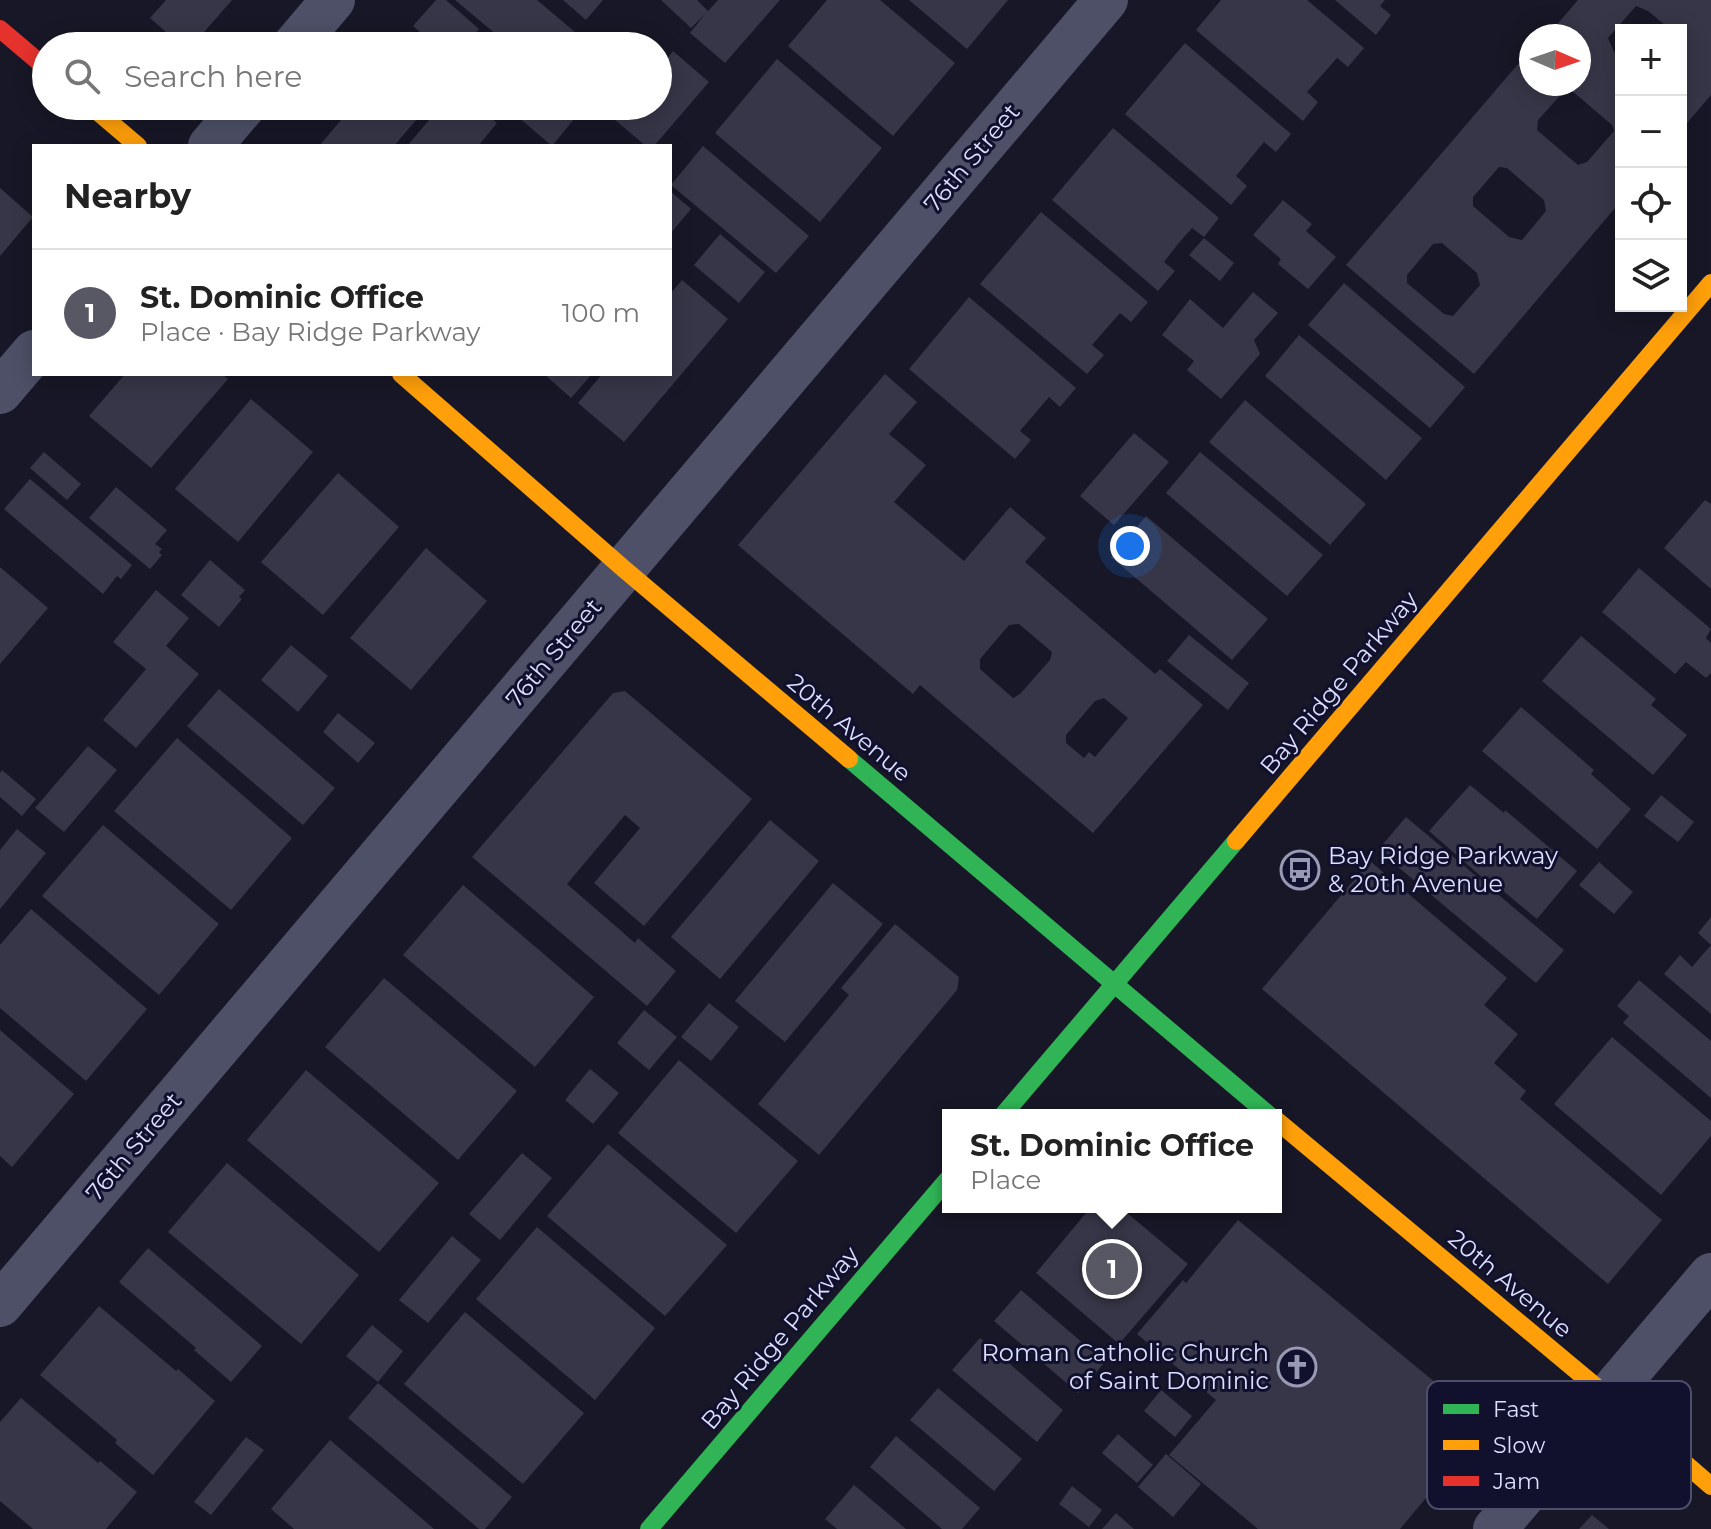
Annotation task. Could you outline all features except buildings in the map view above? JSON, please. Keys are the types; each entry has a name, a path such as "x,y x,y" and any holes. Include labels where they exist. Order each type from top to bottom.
{"street":[{"path":"306,32 333,0"},
{"name":"76th Street","path":"0,1305 1106,0"},
{"path":"0,29 32,56"},
{"path":"107,120 136,144"},
{"path":"212,144 232,120"},
{"name":"Bay Ridge Parkway","path":"1008,1109 1711,283"},
{"path":"0,392 32,354"},
{"name":"20th Avenue","path":"403,376 624,569 1262,1109"},
{"name":"20th Avenue","path":"1282,1125 1589,1381"},
{"name":"Bay Ridge Parkway","path":"649,1529 942,1186"},
{"path":"1620,1381 1711,1275"},
{"name":"20th Avenue","path":"1691,1469 1711,1486"},
{"path":"1495,1529 1512,1509"}],"traffic: fast":[{"path":"849,759 1262,1109"},
{"path":"1008,1109 1236,841"},
{"path":"649,1529 942,1186"}],"traffic: slow":[{"path":"107,120 136,144"},
{"path":"1236,841 1711,283"},
{"path":"403,376 624,569 849,759"},
{"path":"1282,1125 1589,1381"},
{"path":"1691,1469 1711,1486"}],"traffic: jam":[{"path":"0,29 32,56"}],"place":[{"name":"Bay Ridge Parkway & 20th Avenue","path":"1300,870"},
{"name":"St. Dominic Office","path":"1112,1269"},
{"name":"Roman Catholic Church of Saint Dominic","path":"1297,1367"}]}
